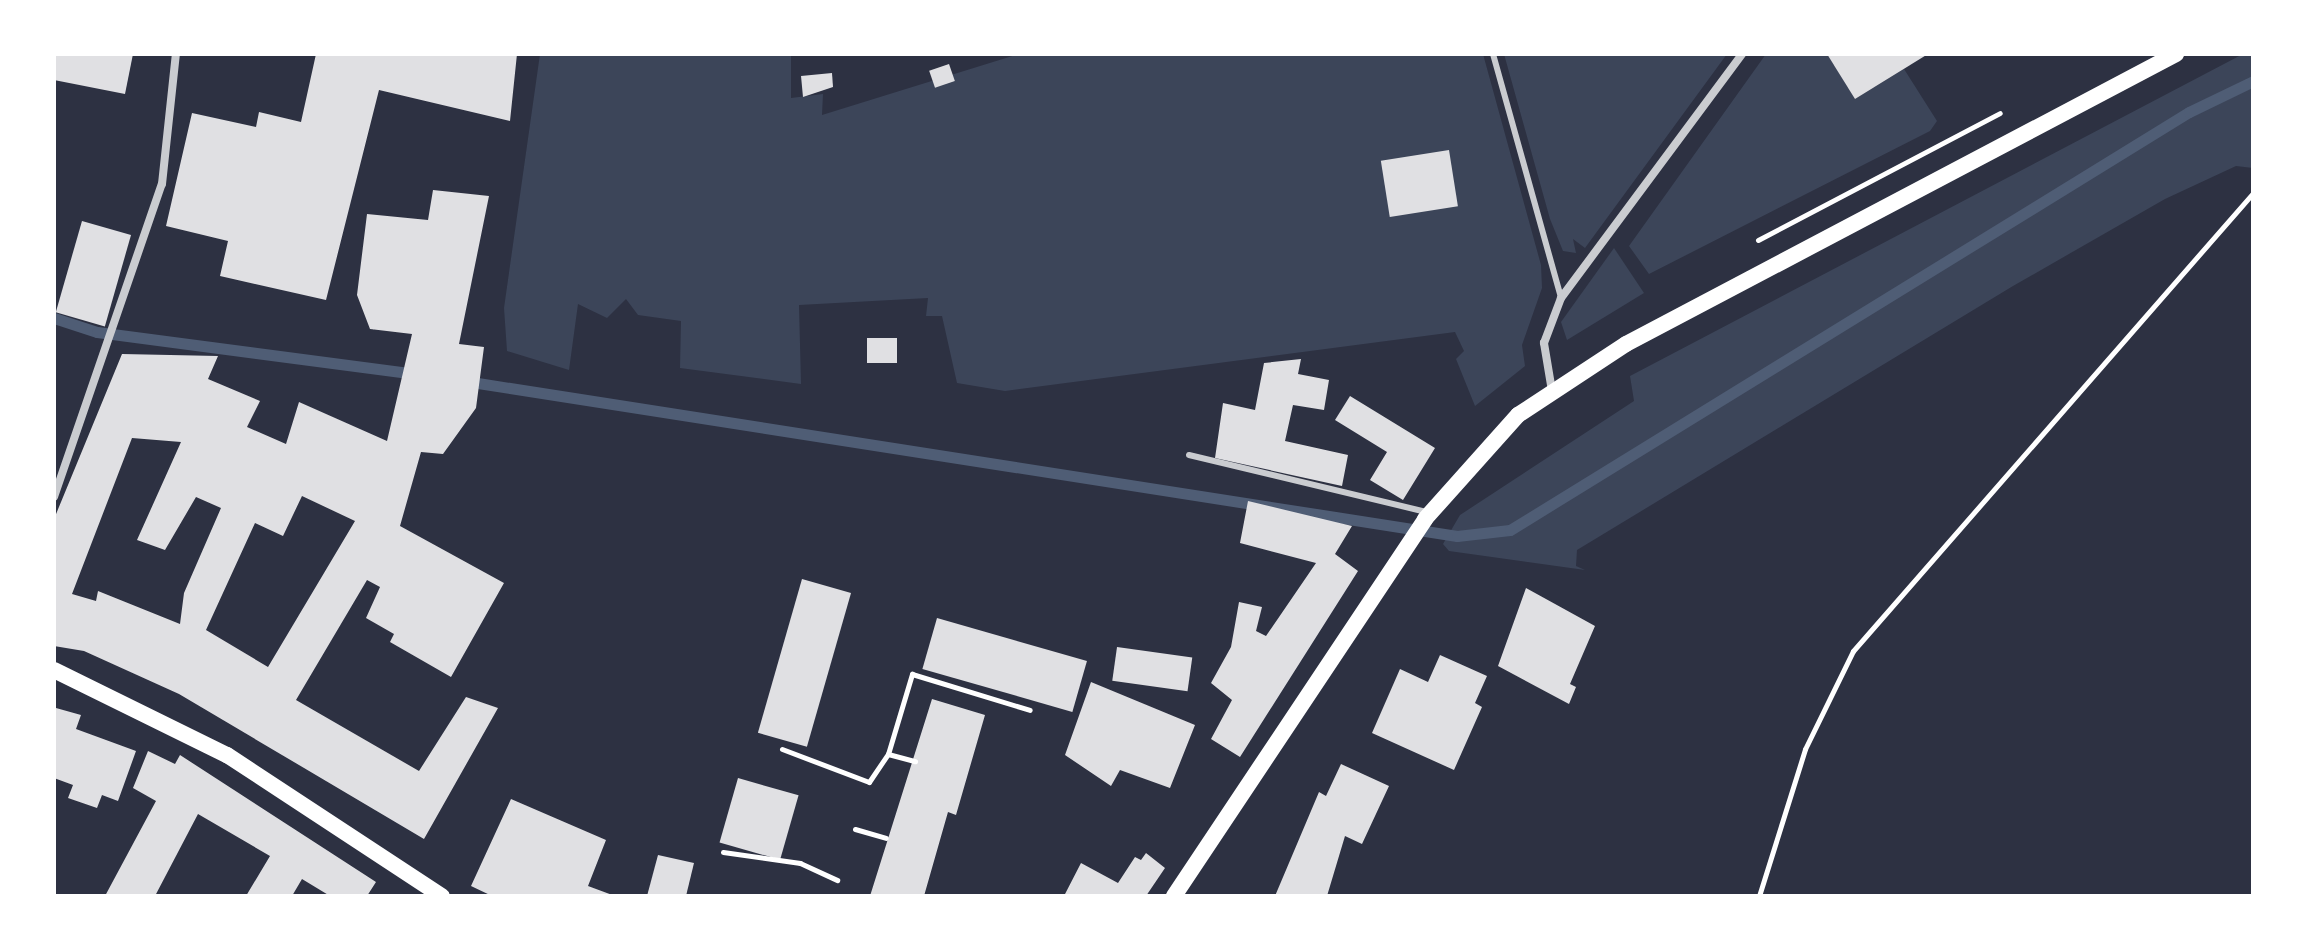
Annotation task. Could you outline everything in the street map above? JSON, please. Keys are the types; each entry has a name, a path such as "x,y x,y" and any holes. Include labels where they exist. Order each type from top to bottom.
{"main road":[{"path":"1174,896 1427,516 1488,442 1552,391 1626,344 2176,54"},
{"path":"54,670 227,755 442,896"}],"street":[{"path":"54,497 106,358 162,184 176,54"},
{"path":"1552,391 1544,343 1561,298 1742,54"}],"lane":[{"path":"1493,54 1561,298"},
{"path":"1189,455 1427,516"}],"path":[{"path":"1759,896 1805,749 1853,651 2253,193"},
{"path":"782,749 869,782 888,754 912,674 1030,710"},
{"path":"888,754 915,761"},
{"path":"855,829 886,838"},
{"path":"723,852 800,863 837,880"}],"shaded area":[{"path":"540,54 791,54 791,98 823,94 822,115 1019,54 1483,54 1541,265 1542,288 1522,345 1525,366 1475,406 1456,359 1464,351 1455,332 1005,391 957,383 942,316 926,316 928,298 799,305 801,384 680,368 681,321 638,315 626,299 607,318 578,304 569,370 507,351 504,308"},
{"path":"1504,54 1727,54 1585,248 1573,239 1576,253 1563,251 1550,219"},
{"path":"1766,54 1827,54 1855,99 1904,69 1937,121 1930,131 1649,274 1629,246"},
{"path":"2243,54 2253,54 2253,168 2236,166 2165,199 2013,286 1577,550 1576,566 1585,570 1449,551 1443,544 1460,515 1634,401 1630,376"},
{"path":"1614,248 1644,293 1567,340 1561,322"}],"building":[{"path":"54,54 133,54 125,94 54,80"},
{"path":"316,54 517,54 510,121 379,90 326,300 220,276 228,241 166,226 192,113 256,127 259,112 301,122"},
{"path":"1827,54 1928,54 1855,99"},
{"path":"949,64 955,81 935,88 929,71"},
{"path":"832,73 833,87 803,97 801,76"},
{"path":"1449,150 1458,206 1390,217 1381,161"},
{"path":"433,190 489,196 459,344 484,347 476,408 443,454 421,452 400,526 504,583 451,677 390,642 394,634 366,618 380,587 367,580 296,700 419,771 466,697 498,708 424,839 179,694 84,651 54,646 54,519 122,354 218,356 208,379 260,401 247,427 286,444 299,402 387,441 412,334 370,329 357,295 367,214 428,220","holes":["132,438 181,442 137,540 165,550 196,497 221,508 184,593 180,624 98,591 96,601 72,594","302,496 355,521 268,667 206,630 255,523 283,536"]},
{"path":"82,221 131,235 105,326 56,312"},
{"path":"867,338 897,338 897,363 867,363"},
{"path":"1301,359 1298,374 1329,380 1324,410 1293,405 1285,441 1348,455 1342,486 1215,458 1223,403 1255,410 1264,363"},
{"path":"1350,396 1435,448 1403,500 1370,480 1387,452 1335,420"},
{"path":"1248,501 1352,526 1335,554 1358,571 1240,757 1211,739 1232,700 1211,683 1231,647 1239,602 1262,607 1256,631 1266,636 1316,563 1240,543"},
{"path":"802,579 851,593 807,747 758,733"},
{"path":"1526,588 1595,626 1570,684 1576,687 1569,704 1498,666"},
{"path":"937,618 1087,661 1072,712 922,669"},
{"path":"1117,647 1192,658 1188,691 1112,681"},
{"path":"1440,655 1487,676 1475,703 1482,707 1454,770 1372,733 1400,669 1428,682"},
{"path":"1091,682 1195,725 1170,788 1120,770 1111,786 1065,755"},
{"path":"932,699 985,715 956,815 948,812 924,896 870,896"},
{"path":"56,708 81,715 76,729 136,751 118,801 102,795 97,808 68,798 73,785 54,778"},
{"path":"148,751 175,764 180,755 376,882 367,896 330,896 302,879 292,896 246,896 270,856 198,814 155,896 105,896 156,801 133,788"},
{"path":"1341,764 1389,786 1362,844 1345,836 1327,896 1275,896 1319,792 1326,796"},
{"path":"738,778 799,795 780,860 720,842"},
{"path":"511,799 606,840 588,886 615,896 492,896 471,886"},
{"path":"1146,853 1165,868 1146,896 1064,896 1081,863 1118,883 1135,857 1141,860"},
{"path":"658,855 694,863 686,896 647,896"}],"waterway":[{"path":"465,381 1457,536 1510,530 2189,112 2253,81"},
{"path":"54,318 97,332 416,374"}]}
